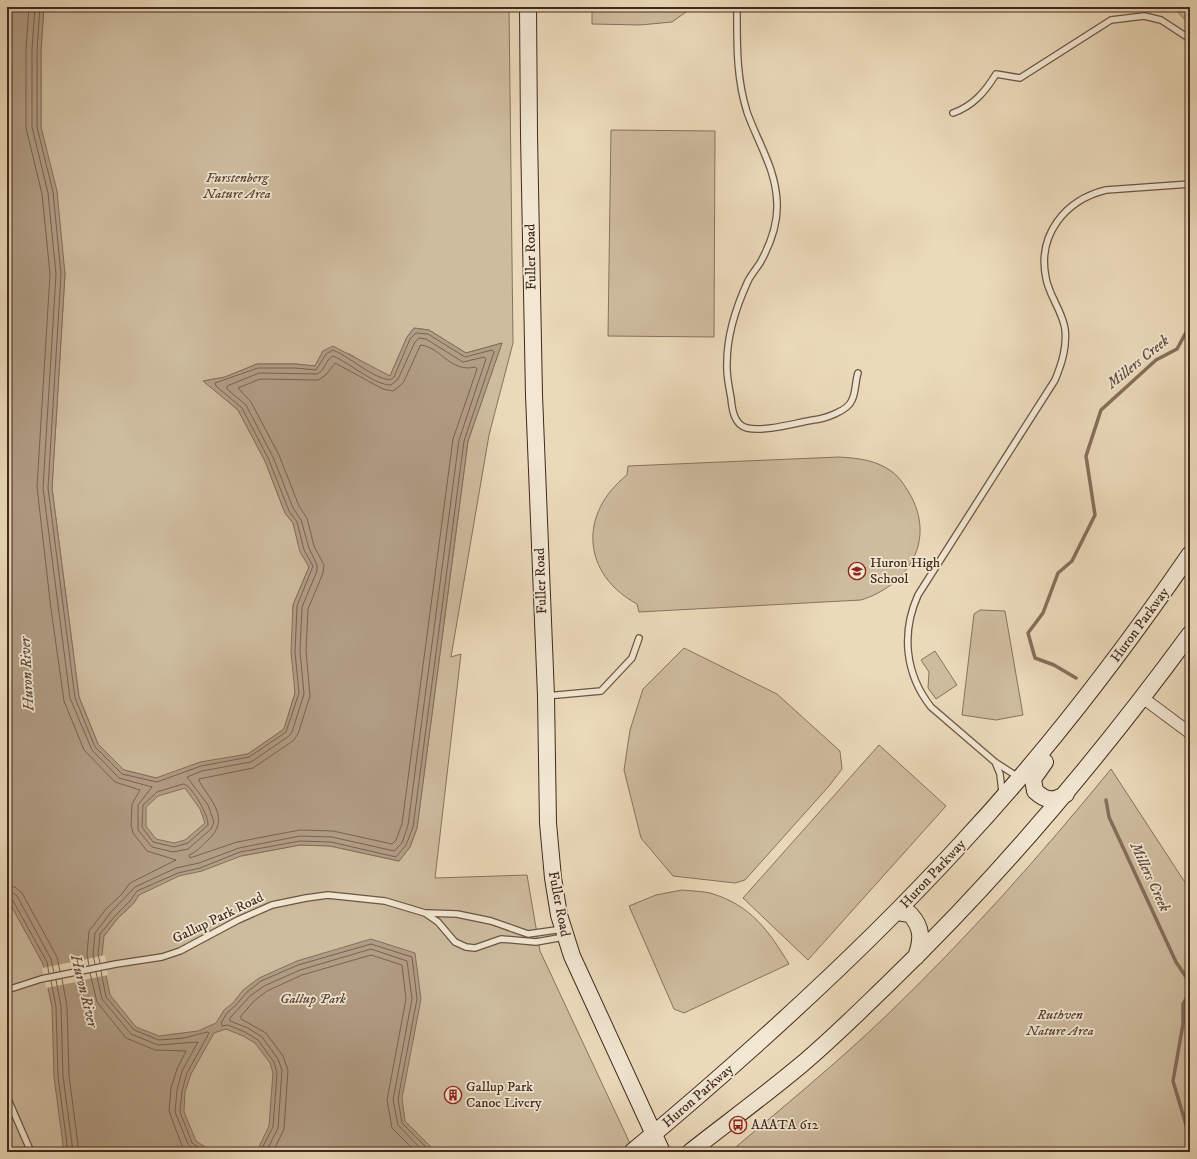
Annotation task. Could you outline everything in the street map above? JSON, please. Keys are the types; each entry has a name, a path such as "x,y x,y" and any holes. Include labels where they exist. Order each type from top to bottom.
{"main road":[{"name":"Fuller Road","path":"528,7 534,395 546,696 548,823 553,878 564,933 572,956 662,1152"},
{"name":"Huron Parkway","path":"632,1152 798,1007 897,912 999,803 1076,710 1136,631 1190,554"},
{"path":"690,1152 802,1064 841,1029 916,957 986,885 1066,794 1143,698 1190,634"},
{"path":"1066,794 1056,800 1049,800 1035,791 1033,779 1037,771 1071,729 1076,710"},
{"path":"897,912 910,914 920,928 920,945 916,957"}],"street":[{"path":"1143,698 1190,733"}],"lane":[{"path":"737,7 737,65 740,87 748,112 771,166 777,188 777,211 774,230 767,249 749,279 736,313 727,360 732,410 739,424 747,428 769,427 818,420 845,408 852,401 858,373"},
{"path":"953,113 966,108 985,92 996,74 1020,78 1111,20 1144,16 1156,19 1179,31 1190,39"},
{"path":"1035,791 995,762 931,707 919,688 910,665 907,649 907,631 918,595 1055,380 1060,368 1065,342 1064,329 1056,302 1046,278 1044,265 1046,247 1056,221 1074,204 1093,193 1106,190 1190,184"},
{"path":"546,696 601,690 632,658 639,638"},
{"path":"995,762 1002,782 999,803"},
{"name":"Gallup Park Road","path":"7,990 41,979 116,964 162,957 180,951 259,910 274,904 328,895 374,899 425,913 457,914 491,921 528,934 564,933"},
{"name":"Gallup Park Road","path":"425,913 438,922 455,942 466,947 475,948 501,940 536,942 564,933"},
{"path":"7,1098 31,1152"}],"green space":[{"path":"44,7 509,7 513,343 489,435 451,657 461,654 435,878 527,875 540,951 634,1152 7,1152 7,898 43,963 104,936 118,918 133,904 139,895 112,792 204,779 241,856 300,845 330,846 399,861 410,847 417,828 468,441 502,343 466,353 429,330 414,328 407,337 390,376 369,367 350,354 323,351 315,366 295,364 257,364 225,377 204,381 238,410 265,461 285,513 293,523 298,543 309,567 293,605 295,693 284,729 248,754 156,778 124,770 98,744 79,697 52,488 65,274 41,127 41,50"},
{"path":"592,7 693,7 672,22 640,25 592,24"},
{"path":"1173,7 1190,7 1190,25"},
{"path":"611,130 715,131 714,337 608,336"},
{"path":"839,457 873,462 891,471 908,491 918,515 920,531 918,547 912,561 903,574 891,585 861,600 639,612 637,604 619,591 605,577 597,560 593,543 594,525 600,507 611,491 627,475 628,466"},
{"path":"980,610 1005,611 1023,715 996,720 962,715 974,614"},
{"path":"684,648 777,694 840,751 842,769 829,786 745,880 735,883 673,876 641,838 624,770 630,730 643,689"},
{"path":"935,651 957,685 936,699 928,688 929,672 921,660"},
{"path":"879,745 946,806 808,960 743,898"},
{"name":"Ruthven Nature Area","path":"1111,769 1190,890 1190,1152 730,1152 810,1085 917,986 1003,895 1058,833"},
{"path":"682,890 710,893 737,904 757,920 766,930 789,964 684,1013 674,1009 629,906 656,895"}],"water":[{"name":"Huron River","path":"7,7 44,7 41,50 41,127 57,191 65,274 52,488 79,697 98,744 124,770 156,778 200,762 248,754 284,729 295,693 291,652 293,605 309,567 300,552 293,523 285,513 265,461 238,410 203,381 225,377 257,364 295,364 315,366 323,351 333,346 390,376 407,337 414,328 429,330 466,353 502,343 468,441 417,828 410,847 399,861 330,846 300,845 241,856 202,871 179,876 139,895 133,904 118,918 104,936 102,955 110,995 136,1027 159,1036 198,1031 216,1023 224,1010 233,1003 243,990 259,978 297,961 371,939 415,953 421,999 402,1098 405,1121 436,1152 247,1152 258,1149 269,1126 273,1073 270,1063 255,1043 226,1029 214,1033 191,1074 185,1092 184,1112 196,1141 213,1152 64,1152 54,1077 52,1007 43,964 7,898","holes":["185,788 200,809 205,823 185,840 174,843 156,839 146,826 146,807 158,796"]}],"pier":[{"path":"105,955 108,975 83,980 83,982 77,984 76,982 46,988 42,968 72,962 72,960 78,959 79,961"}],"waterway":[{"name":"Millers Creek","path":"1076,678 1054,665 1035,658 1028,633 1043,613 1058,573 1072,561 1095,515 1086,456 1101,410 1156,360 1177,349 1190,325"},
{"name":"Millers Creek","path":"1106,800 1109,817 1176,962 1190,983"},
{"name":"Millers Creek","path":"1190,992 1183,1004 1183,1024 1173,1081 1190,1138"}],"place":[{"name":"Huron High School","path":"857,571"},
{"name":"Gallup Park Canoe Livery","path":"453,1095"},
{"name":"AAATA 612","path":"738,1125"}],"park label":[{"name":"Furstenberg Nature Area","path":"237,186"},
{"name":"Gallup Park","path":"313,999"}]}
